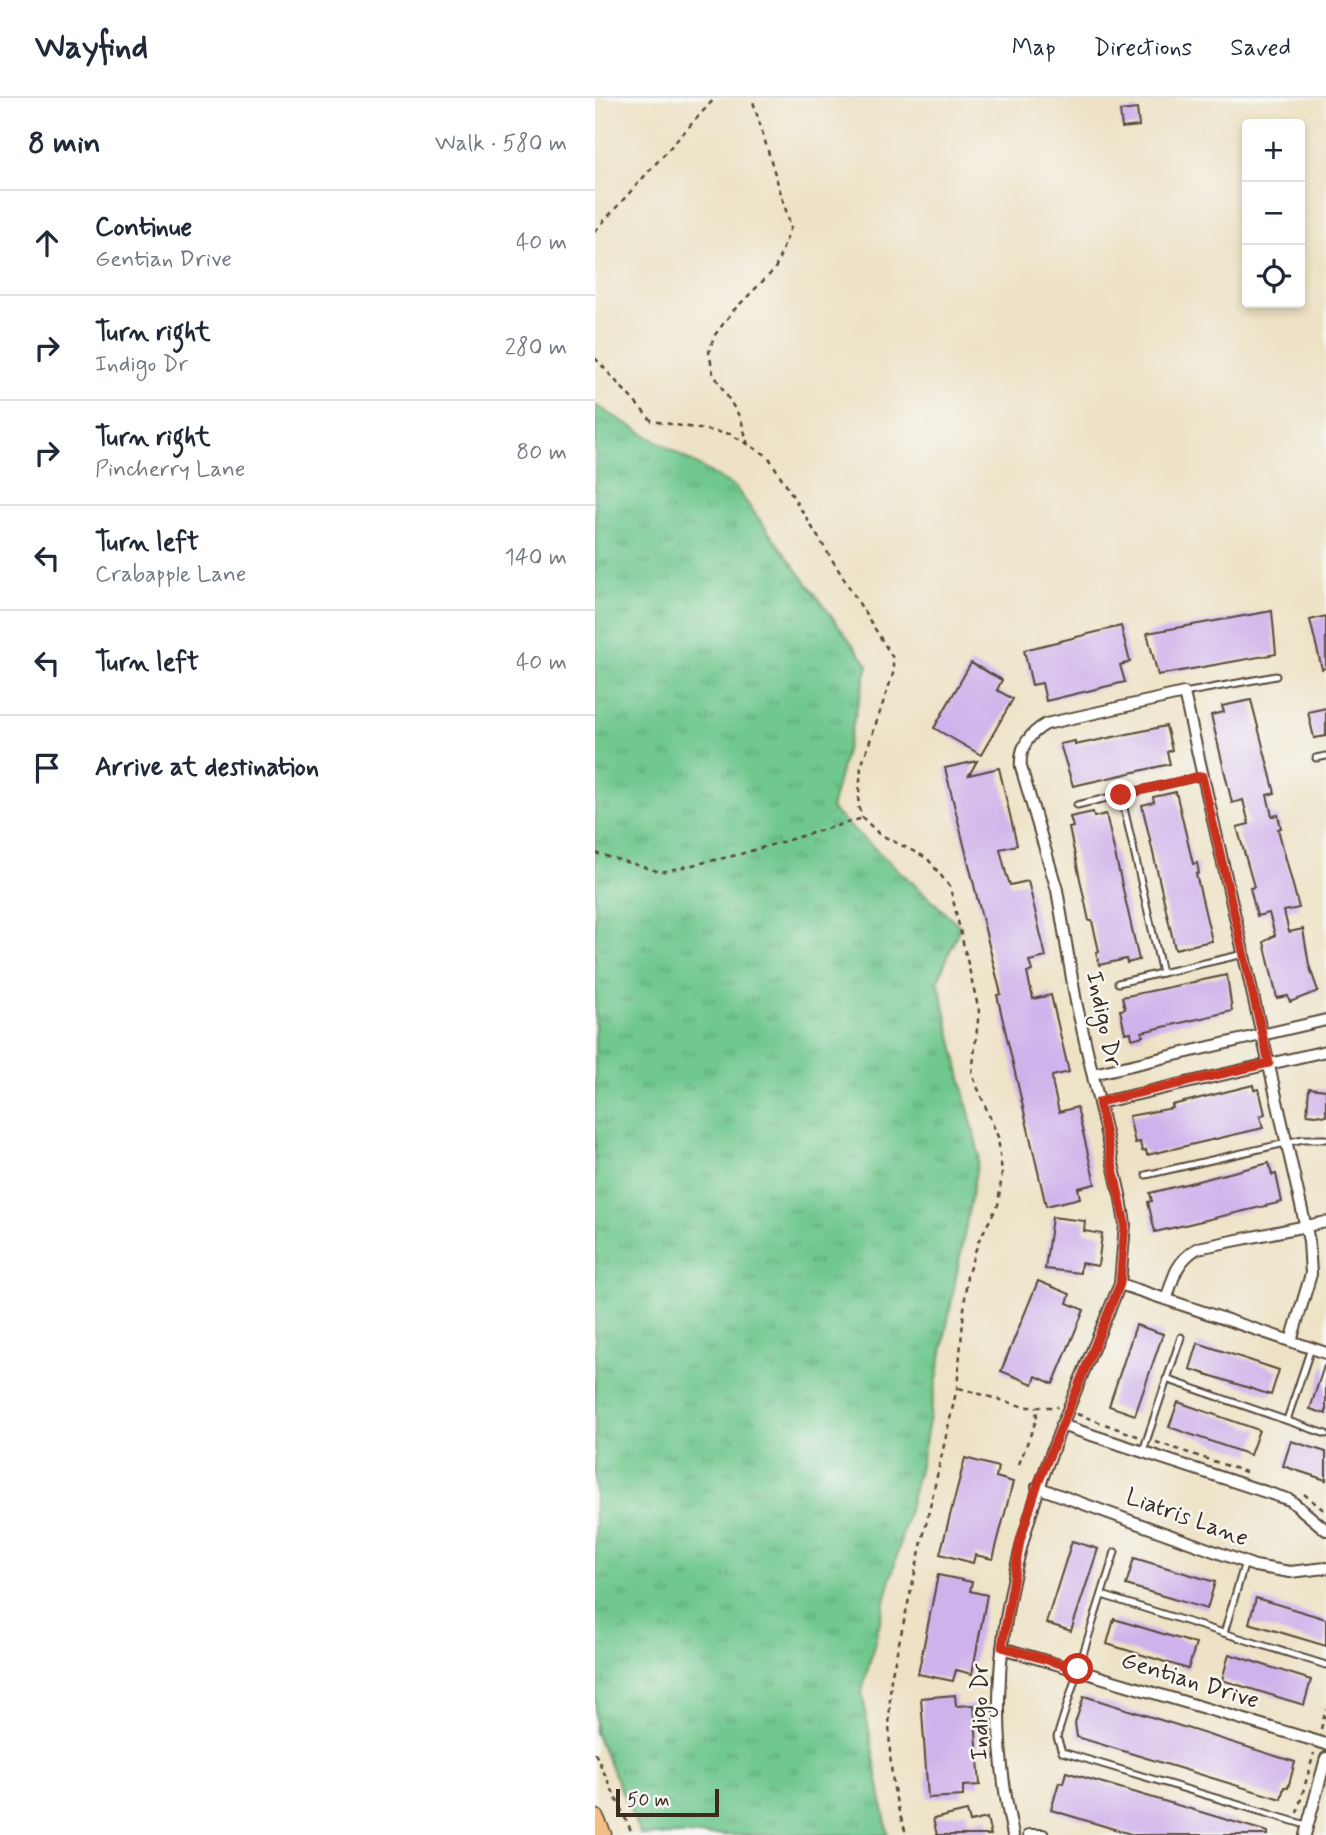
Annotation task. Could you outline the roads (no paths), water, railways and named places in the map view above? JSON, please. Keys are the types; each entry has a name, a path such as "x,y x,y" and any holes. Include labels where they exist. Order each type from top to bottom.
{"main road":[{"path":"595,1819 602,1835"}],"street":[{"path":"1184,693 1306,1225 1311,1274 1291,1341"},
{"name":"Indigo Dr","path":"1013,1835 998,1732 998,1676 1020,1541 1037,1486 1120,1284 1125,1224 1076,1002 1057,890 1032,810 1020,755 1035,731 1046,724 1184,693"},
{"path":"1093,1074 1262,1037 1326,1020"},
{"path":"1099,1102 1326,1051"},
{"path":"1167,1298 1175,1272 1185,1255 1326,1222"},
{"path":"1120,1284 1326,1353"},
{"name":"Liatris Lane","path":"1061,1425 1290,1500 1326,1530"},
{"name":"Liatris Lane","path":"1037,1486 1246,1561 1290,1572 1326,1568"},
{"name":"Gentian Drive","path":"1002,1647 1322,1742"},
{"path":"1306,1830 1326,1758"},
{"path":"1029,1835 1042,1835"}],"lane":[{"path":"1184,693 1276,676"},
{"path":"1316,758 1326,756"},
{"path":"1077,805 1202,776"},
{"path":"1121,795 1162,973"},
{"path":"1118,983 1244,954"},
{"path":"1146,1175 1287,1142 1326,1139"},
{"path":"1143,1451 1181,1338"},
{"path":"1287,1420 1311,1348"},
{"path":"1166,1380 1326,1434"},
{"path":"1115,1552 1057,1738 1062,1752 1295,1822 1306,1830"},
{"path":"1224,1633 1246,1561"},
{"path":"1102,1595 1326,1665"}]}
